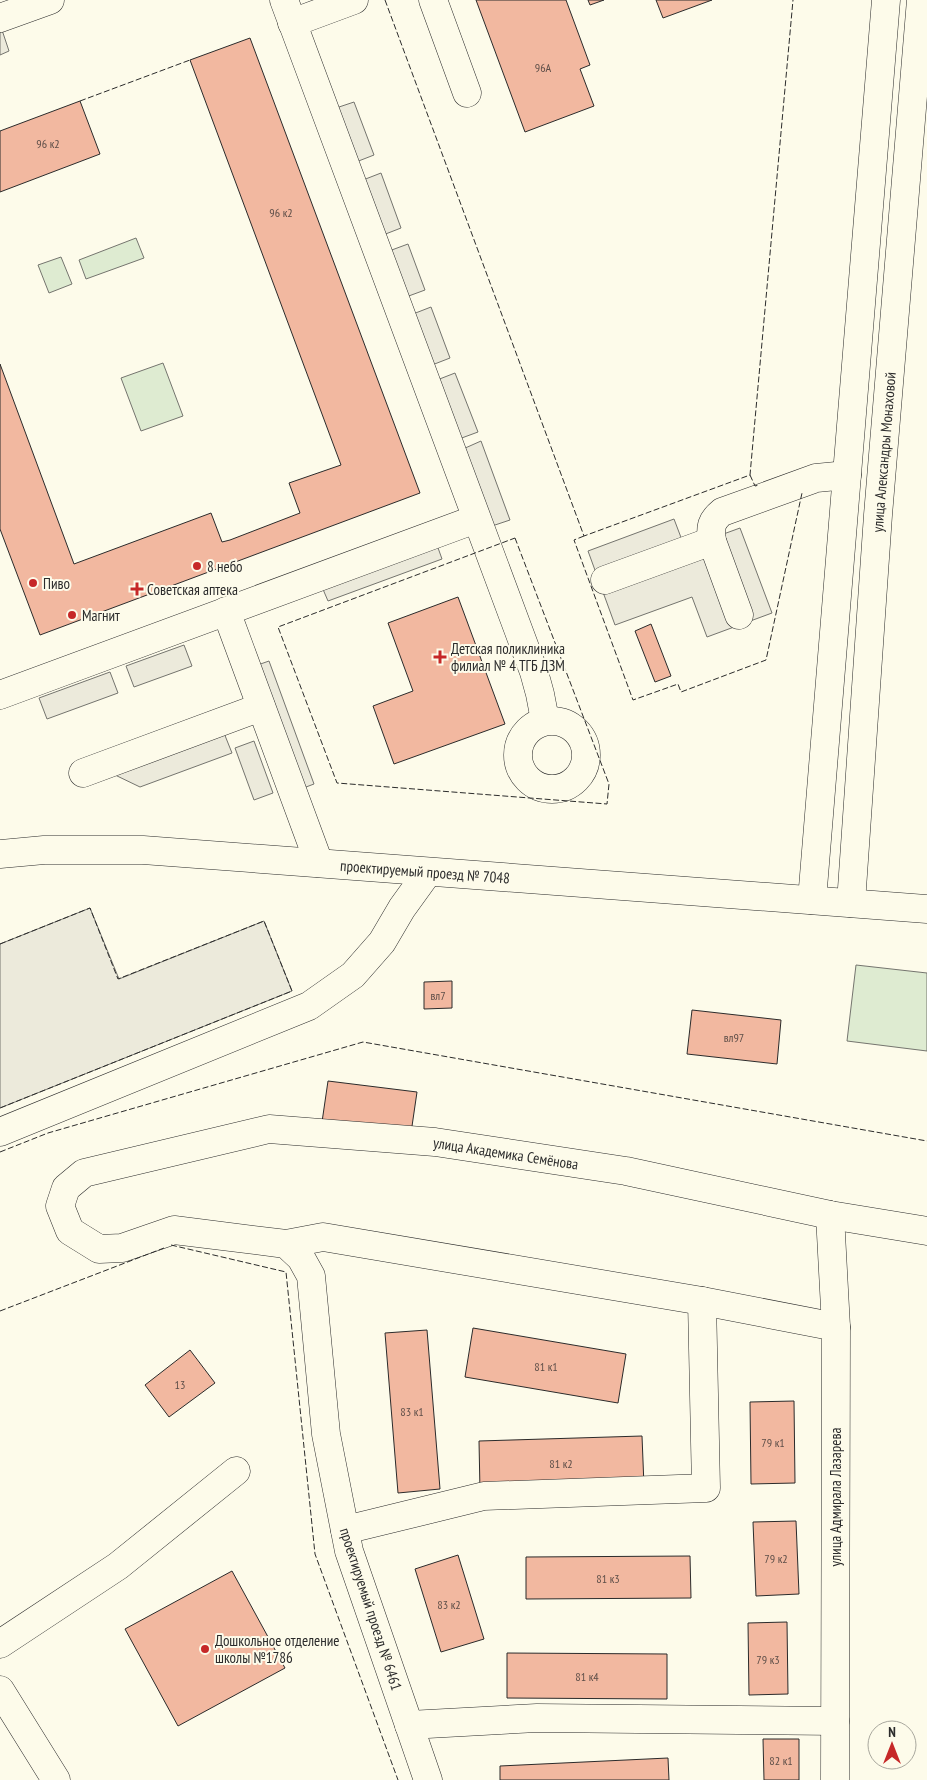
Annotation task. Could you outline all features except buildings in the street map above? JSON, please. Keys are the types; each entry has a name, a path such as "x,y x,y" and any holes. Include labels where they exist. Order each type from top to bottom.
{"street":[{"path":"354,0 288,11 538,684 545,720"},
{"path":"433,0 468,93"},
{"path":"812,900 886,0"},
{"name":"улица Александры Монаховой","path":"851,903 877,524 921,0"},
{"path":"0,18 41,1"},
{"path":"739,615 712,541 710,528 713,520 722,512 816,478 847,476"},
{"path":"0,695 476,519"},
{"path":"605,580 712,541"},
{"path":"226,611 319,863"},
{"path":"83,773 261,707"},
{"name":"проектируемый проезд № 7048","path":"0,854 44,850 143,850 927,909"},
{"path":"0,1132 309,1006 353,975 376,948 428,872"},
{"name":"улица Академика Семёнова","path":"294,1251 174,1230 122,1248 99,1249 70,1231 60,1206 66,1188 84,1173 269,1129 435,1142 626,1171 830,1215 927,1231"},
{"name":"улица Адмирала Лазарева","path":"830,1215 836,1327 835,1780"},
{"path":"294,1251 323,1237 702,1301 836,1327"},
{"name":"проектируемый проезд № 6461","path":"294,1251 312,1276 326,1434 350,1551 428,1780"},
{"path":"345,1530 484,1496 706,1488 702,1301"},
{"path":"0,1644 118,1566 236,1472"},
{"path":"1,1693 56,1780"},
{"path":"409,1725 537,1718 835,1721"}],"green space":[{"path":"136,238 144,258 86,279 79,260"},
{"path":"61,257 72,284 49,293 38,265"},
{"path":"163,363 183,416 141,431 121,378"},
{"path":"856,965 927,973 927,1051 847,1041"}],"shaded area":[{"path":"2,30 9,51 0,55 0,31"},
{"path":"354,102 374,155 356,162 336,108"},
{"path":"381,173 401,228 383,235 363,180"},
{"path":"408,244 425,290 406,297 389,251"},
{"path":"431,307 450,358 432,365 413,314"},
{"path":"455,373 478,432 459,439 437,380"},
{"path":"481,441 510,520 492,526 463,449"},
{"path":"674,519 685,548 740,528 772,613 707,637 692,597 615,625 588,551"},
{"path":"437,545 442,559 328,601 322,587"},
{"path":"184,645 192,666 134,687 126,666"},
{"path":"269,661 314,784 298,790 252,667"},
{"path":"110,672 118,693 47,719 39,698"},
{"path":"224,733 232,753 140,787 113,774"},
{"path":"254,741 273,793 254,800 235,748"},
{"path":"90,908 119,979 264,921 292,991 0,1108 0,944"}],"fence":[{"path":"385,0 584,536 750,475 793,0"},
{"path":"80,101 190,60"},
{"path":"750,475 755,486 759,485"},
{"path":"584,536 574,540 633,700 678,684 681,692 766,660 802,493"},
{"path":"515,538 609,784 607,804 337,783 278,627 515,538"},
{"path":"0,944 90,908 118,979 264,921 292,991 0,1108"},
{"path":"0,1152 48,1133 363,1042 927,1141"},
{"path":"171,1245 286,1272 315,1554 398,1780"},
{"path":"0,1311 164,1248"}],"place":[{"name":"8 небо","path":"197,566"},
{"name":"Пиво","path":"33,583"},
{"name":"Советская аптека","path":"137,589"},
{"name":"Магнит","path":"72,615"},
{"name":"Детская поликлиника филиал № 4 ТГБ ДЗМ","path":"440,657"},
{"name":"Дошкольное отделение школы №1786","path":"205,1649"}]}
